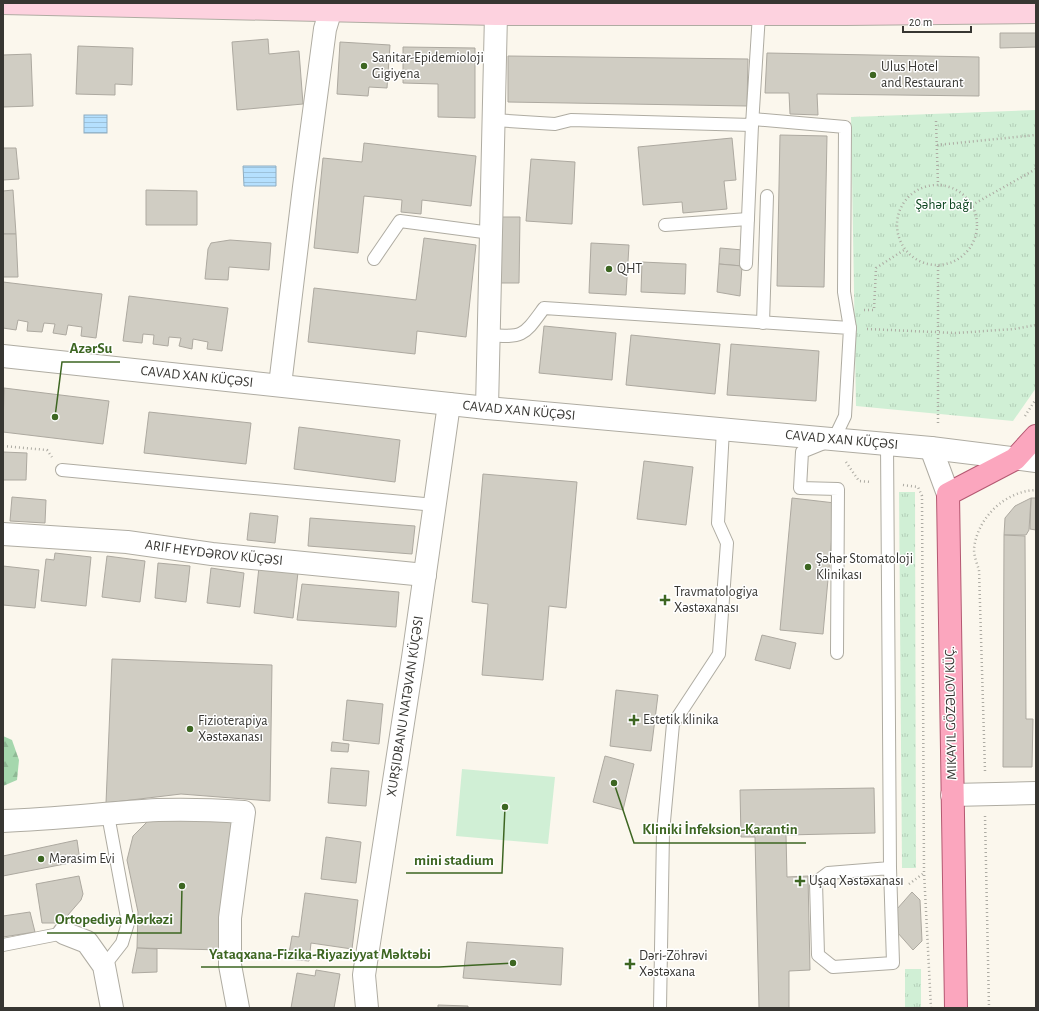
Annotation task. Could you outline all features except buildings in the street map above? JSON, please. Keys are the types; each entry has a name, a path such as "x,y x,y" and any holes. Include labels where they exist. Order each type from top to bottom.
{"main road":[{"path":"3,3 332,6 496,14 759,14 846,9 1036,12"},
{"path":"956,1008 948,494 1026,460 1036,436"}],"street":[{"path":"280,385 325,29 332,6"},
{"path":"487,408 496,14"},
{"name":"CAVAD XAN KÜÇƏSI","path":"3,356 487,408 887,444 934,438 1026,460"},
{"name":"XURŞIDBANU NATƏVAN KÜÇƏSI","path":"367,1008 364,975 425,575 449,404"},
{"path":"934,438 948,494"},
{"name":"ARIF HEYDƏROV KÜÇƏSI","path":"3,534 127,542 212,554 425,575"},
{"path":"952,795 1036,793"},
{"path":"3,821 166,810 244,812 230,918 230,965 238,1008"},
{"path":"64,933 87,942 104,966 112,1008"}],"lane":[{"path":"746,264 752,122 759,14"},
{"path":"494,120 555,124 571,120 752,122 845,127 844,292 850,328 845,416 834,439 802,452 800,488 838,489 837,653"},
{"path":"763,323 767,196"},
{"path":"665,225 748,219"},
{"path":"374,259 400,221 491,233"},
{"path":"489,335 513,337 527,331 544,308 850,328"},
{"path":"660,1008 663,832 673,724 719,654 727,542 718,523 723,429"},
{"path":"887,444 886,484 890,868 893,963 833,967 818,955 816,882 828,873 890,868"},
{"path":"62,470 435,505"},
{"path":"104,966 122,943 128,923 108,815"},
{"path":"3,945 64,933"}],"path":[{"path":"936,121 938,185"},
{"path":"937,145 1036,135"},
{"path":"972,205 1036,169"},
{"path":"938,185 952,188 963,195 972,205 976,216 977,228 974,240 969,250 950,264 938,266 925,264 904,250 898,238 896,225 898,212 904,201 914,192 925,186 938,185"},
{"path":"847,311 874,310 876,268 904,250"},
{"path":"934,438 938,333 938,266"},
{"path":"850,328 938,333 983,332 1036,325"},
{"path":"3,446 47,450 62,470"},
{"path":"843,459 859,481 918,487 922,496 925,884 931,1008"},
{"path":"989,1008 979,570 974,550 981,526 1002,502 1020,492 1036,490"}],"green space":[{"name":"Şəhər bağı","path":"1036,110 1036,388 1013,421 856,406 851,117"},
{"path":"899,492 915,492 916,868 902,868"},
{"path":"3,736 12,740 19,760 17,780 3,786"},
{"path":"462,769 555,777 548,844 456,836"},
{"path":"905,969 921,969 921,1008 905,1008"}],"water":[{"path":"84,115 107,115 107,133 84,133"},
{"path":"243,166 276,166 276,186 244,186"}],"place":[{"name":"Sanitar-Epidemioloji Gigiyena","path":"364,66"},
{"name":"Ulus Hotel and Restaurant","path":"873,75"},
{"name":"QHT","path":"609,269"},
{"name":"AzərSu","path":"55,417"},
{"name":"Şəhər Stomatoloji Klinikası","path":"808,567"},
{"name":"Travmatologiya Xəstəxanası","path":"665,600"},
{"name":"Estetik klinika","path":"634,720"},
{"name":"Fizioterapiya Xəstəxanası","path":"190,729"},
{"name":"Kliniki İnfeksion-Karantin","path":"614,783"},
{"name":"mini stadium","path":"505,807"},
{"name":"Mərasim Evi","path":"41,859"},
{"name":"Uşaq Xəstəxanası","path":"800,881"},
{"name":"Ortopediya Mərkəzi","path":"182,886"},
{"name":"Yataqxana-Fizika-Riyaziyyat Məktəbi","path":"513,963"},
{"name":"Dəri-Zöhrəvi Xəstəxana","path":"630,964"}]}
